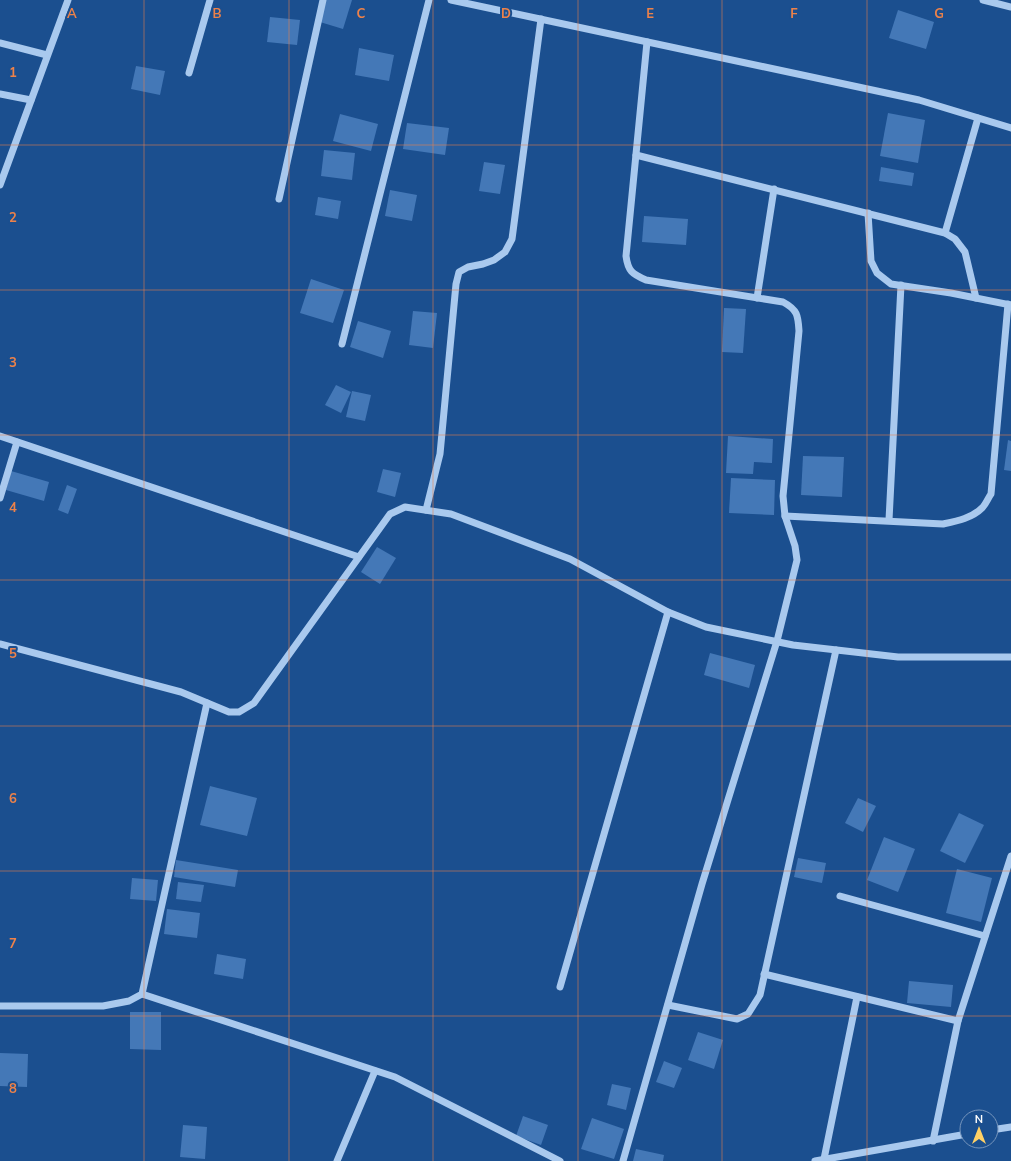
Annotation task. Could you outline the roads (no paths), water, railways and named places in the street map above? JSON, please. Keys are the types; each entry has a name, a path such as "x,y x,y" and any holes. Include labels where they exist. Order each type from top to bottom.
{"street":[{"path":"0,185 68,0"},
{"path":"189,72 210,0"},
{"path":"279,199 323,0"},
{"path":"342,344 429,0"},
{"path":"450,0 919,100 1011,128"},
{"path":"983,0 1011,7"},
{"path":"426,510 440,454 456,284 459,272 468,267 494,260 505,252 512,239 541,19"},
{"path":"623,1161 702,884 777,641 797,560 795,546 785,516 784,489 799,331 798,317 792,307 783,302 646,280 634,276 628,267 626,256 647,42"},
{"path":"0,43 47,55"},
{"path":"0,94 31,100"},
{"path":"945,233 978,118"},
{"path":"636,155 945,233 955,239 965,252 976,298"},
{"path":"757,298 774,189"},
{"path":"785,516 889,520 943,524 970,516 983,507 991,494 1010,304 891,284 877,273 871,261 868,213"},
{"path":"889,520 901,286"},
{"path":"0,436 359,557"},
{"path":"0,498 17,442"},
{"path":"0,644 181,692 229,712 239,712 254,703 390,514 405,507 451,514 570,559 668,612 706,627 793,645 898,657 1011,657"},
{"path":"560,987 668,612"},
{"path":"668,1005 737,1019 748,1014 760,995 836,650"},
{"path":"142,994 207,703"},
{"path":"933,1140 958,1021 1011,856"},
{"path":"840,896 985,936"},
{"path":"764,974 958,1021"},
{"path":"0,1006 103,1006 129,1001 142,994 395,1077 560,1161"},
{"path":"824,1159 858,997"},
{"path":"337,1161 375,1071"},
{"path":"999,1129 1011,1127"},
{"path":"815,1161 959,1135"}]}
